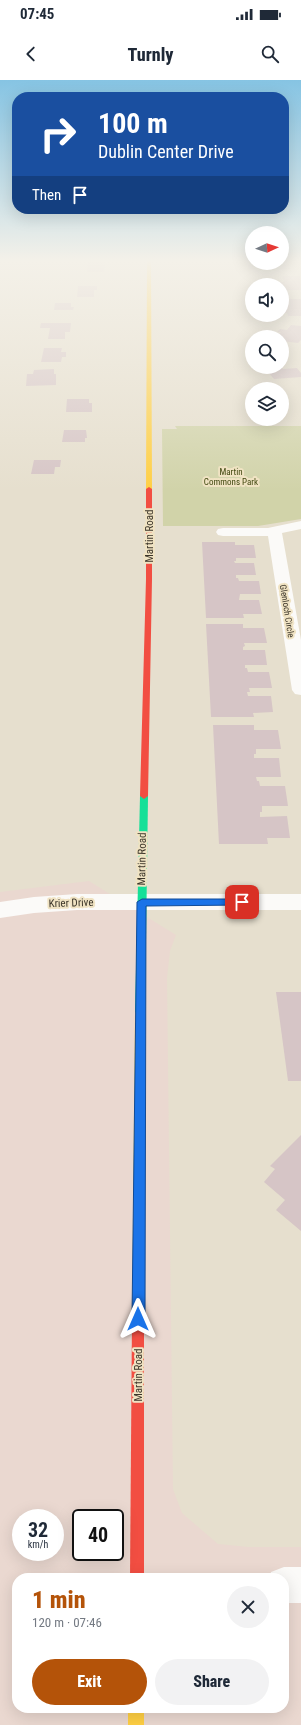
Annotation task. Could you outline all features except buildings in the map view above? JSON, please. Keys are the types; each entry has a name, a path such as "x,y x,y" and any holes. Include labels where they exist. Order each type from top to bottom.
{"street":[{"name":"Martin Road","path":"137,1573 138,1171 149,579 149,338"},
{"path":"223,532 274,531 301,525"},
{"name":"Glenloch Circle","path":"274,531 297,643 301,690"},
{"name":"Krier Drive","path":"0,910 34,905 72,902 301,902"},
{"path":"289,1585 301,1585"},
{"path":"136,1713 136,1725"}],"shaded area":[{"path":"89,881 176,935 170,951 167,978 173,1489 182,1513 218,1544 248,1547 301,1547 301,1725 0,1725 0,892"}],"green space":[{"name":"Martin Commons Park","path":"175,426 301,426 301,519 258,526 163,526 162,429 177,429"}],"traffic: fast":[{"path":"140,1013 144,796"}],"traffic: slow":[{"path":"149,338 149,489"},
{"path":"138,1317 140,1013"},
{"path":"136,1713 136,1725"}],"traffic: jam":[{"path":"144,796 149,579 149,489"},
{"path":"137,1573 138,1317"}],"route":[{"path":"138,1319 142,902 242,902"}]}
